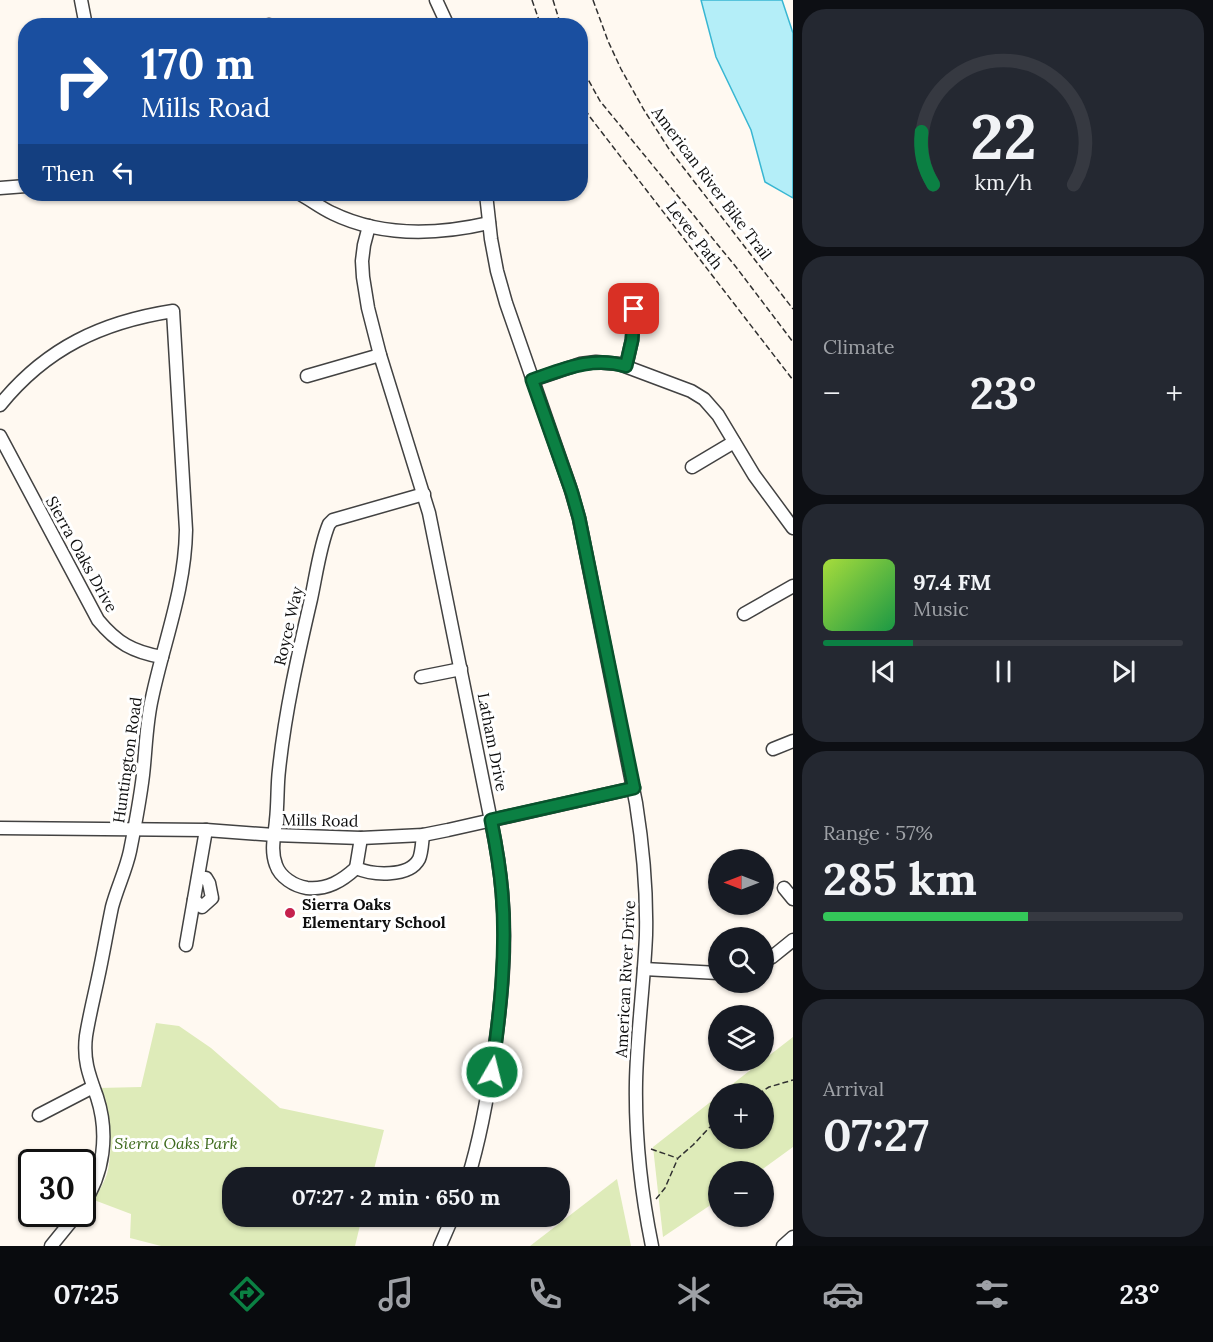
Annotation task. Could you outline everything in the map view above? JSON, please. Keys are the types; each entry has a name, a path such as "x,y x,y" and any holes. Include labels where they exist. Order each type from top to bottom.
{"street":[{"path":"81,0 84,18"},
{"path":"436,0 444,18"},
{"path":"0,188 18,187"},
{"path":"311,201 345,219 394,230 436,232 489,223"},
{"name":"American River Drive","path":"487,201 497,271 506,303 579,518 634,788 643,847 646,890 646,934 636,1072 637,1135 652,1246"},
{"name":"Latham Drive","path":"369,226 364,246 363,277 368,308 380,355 429,513 498,856 504,932 502,994 489,1090 471,1167"},
{"path":"626,366 632,340 634,309"},
{"name":"Huntington Road","path":"0,405 27,375 71,344 95,331 120,322 173,310 186,548 180,591 152,698 140,794 129,854 112,907 86,1034 85,1058 104,1131 103,1148 96,1178"},
{"path":"307,376 380,355"},
{"path":"532,380 580,364 603,362 626,366 698,395 714,409 754,475 793,528"},
{"name":"Sierra Oaks Drive","path":"0,436 98,620 108,632 126,646 162,657"},
{"path":"692,467 734,442"},
{"name":"Royce Way","path":"274,836 279,770 291,685 327,526 333,520 424,494"},
{"path":"744,614 793,586"},
{"path":"421,677 461,669"},
{"path":"773,749 793,741"},
{"name":"Mills Road","path":"0,828 206,830 274,836 361,838 423,835 634,788"},
{"path":"186,945 194,900 202,907 212,898 206,878 198,878 206,830"},
{"path":"356,868 378,874 393,873 408,868 420,857 423,835"},
{"path":"274,836 272,849 280,873 286,879 302,887 320,888 347,876 356,868 361,838"},
{"path":"784,888 793,899"},
{"path":"774,954 793,940"},
{"path":"644,969 708,972"},
{"path":"39,1115 93,1087"},
{"path":"51,1246 66,1227"},
{"path":"440,1246 448,1227"},
{"path":"783,1246 793,1237"}],"path":[{"path":"532,0 538,18"},
{"path":"553,0 559,18"},
{"name":"American River Bike Trail","path":"593,0 621,69 650,120 669,149 793,309"},
{"path":"588,79 600,101 736,267 793,342"},
{"name":"Levee Path","path":"588,114 793,380"},
{"path":"774,1086 793,1080"},
{"path":"656,1198 665,1188 678,1158 708,1129"},
{"path":"651,1149 678,1158"}],"green space":[{"name":"Sierra Oaks Park","path":"156,1023 179,1026 211,1048 280,1108 384,1130 375,1167 222,1167 222,1227 360,1227 355,1246 161,1246 130,1238 131,1214 96,1201 107,1174 110,1152 107,1120 99,1088 141,1087"},
{"path":"793,1037 793,1147 774,1161 708,1161 708,1207 663,1237 653,1147 708,1104 708,1149 774,1149 774,1083 734,1083 749,1071 774,1071 774,1052"},
{"path":"617,1179 631,1246 530,1246 555,1227 570,1227 570,1215"}],"water":[{"path":"701,0 782,0 793,33 793,198 765,182 751,130 716,57"}],"place":[{"name":"Sierra Oaks Elementary School","path":"290,913"}],"route":[{"path":"492,1072 502,994 504,932 498,856 491,820 634,788 579,518 532,380 580,364 603,362 626,366 632,340 634,309"}]}
